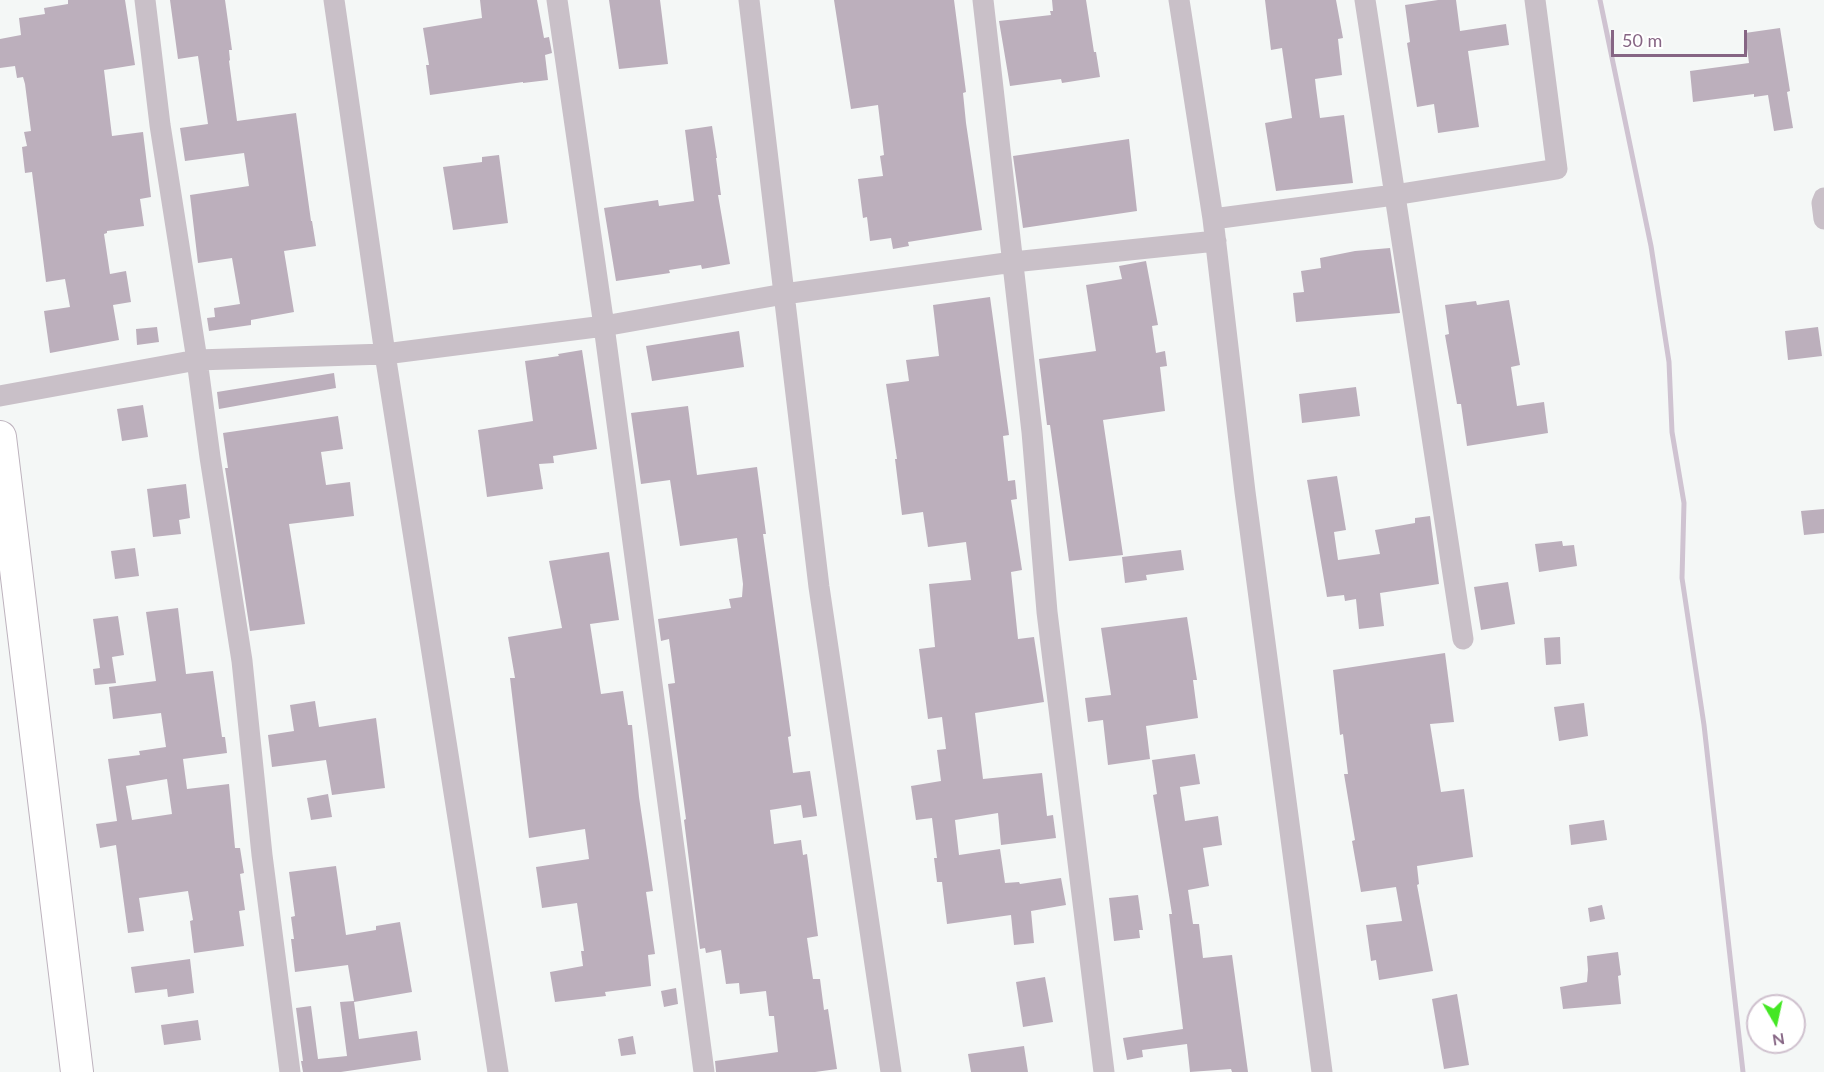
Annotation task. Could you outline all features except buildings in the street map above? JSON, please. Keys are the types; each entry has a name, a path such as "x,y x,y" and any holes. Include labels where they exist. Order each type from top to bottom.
{"street":[{"path":"145,0 160,125 242,661 262,855 290,1072"},
{"path":"334,0 386,354 498,1072"},
{"path":"557,0 604,326 704,1072"},
{"path":"749,0 819,587 891,1072"},
{"path":"983,0 1032,432 1047,612 1104,1072"},
{"path":"1179,0 1214,219 1245,492 1322,1072"},
{"path":"1365,0 1463,639"},
{"path":"1214,219 1394,195 1557,169 1535,0"},
{"path":"1824,198 1822,202 1824,219"},
{"path":"0,396 197,360 386,354 604,326 784,294 1013,262 1216,241"},
{"path":"0,437 77,1072"}],"waterway":[{"path":"1600,0 1651,246 1669,362 1672,432 1684,503 1682,578 1704,725 1743,1072"}]}
